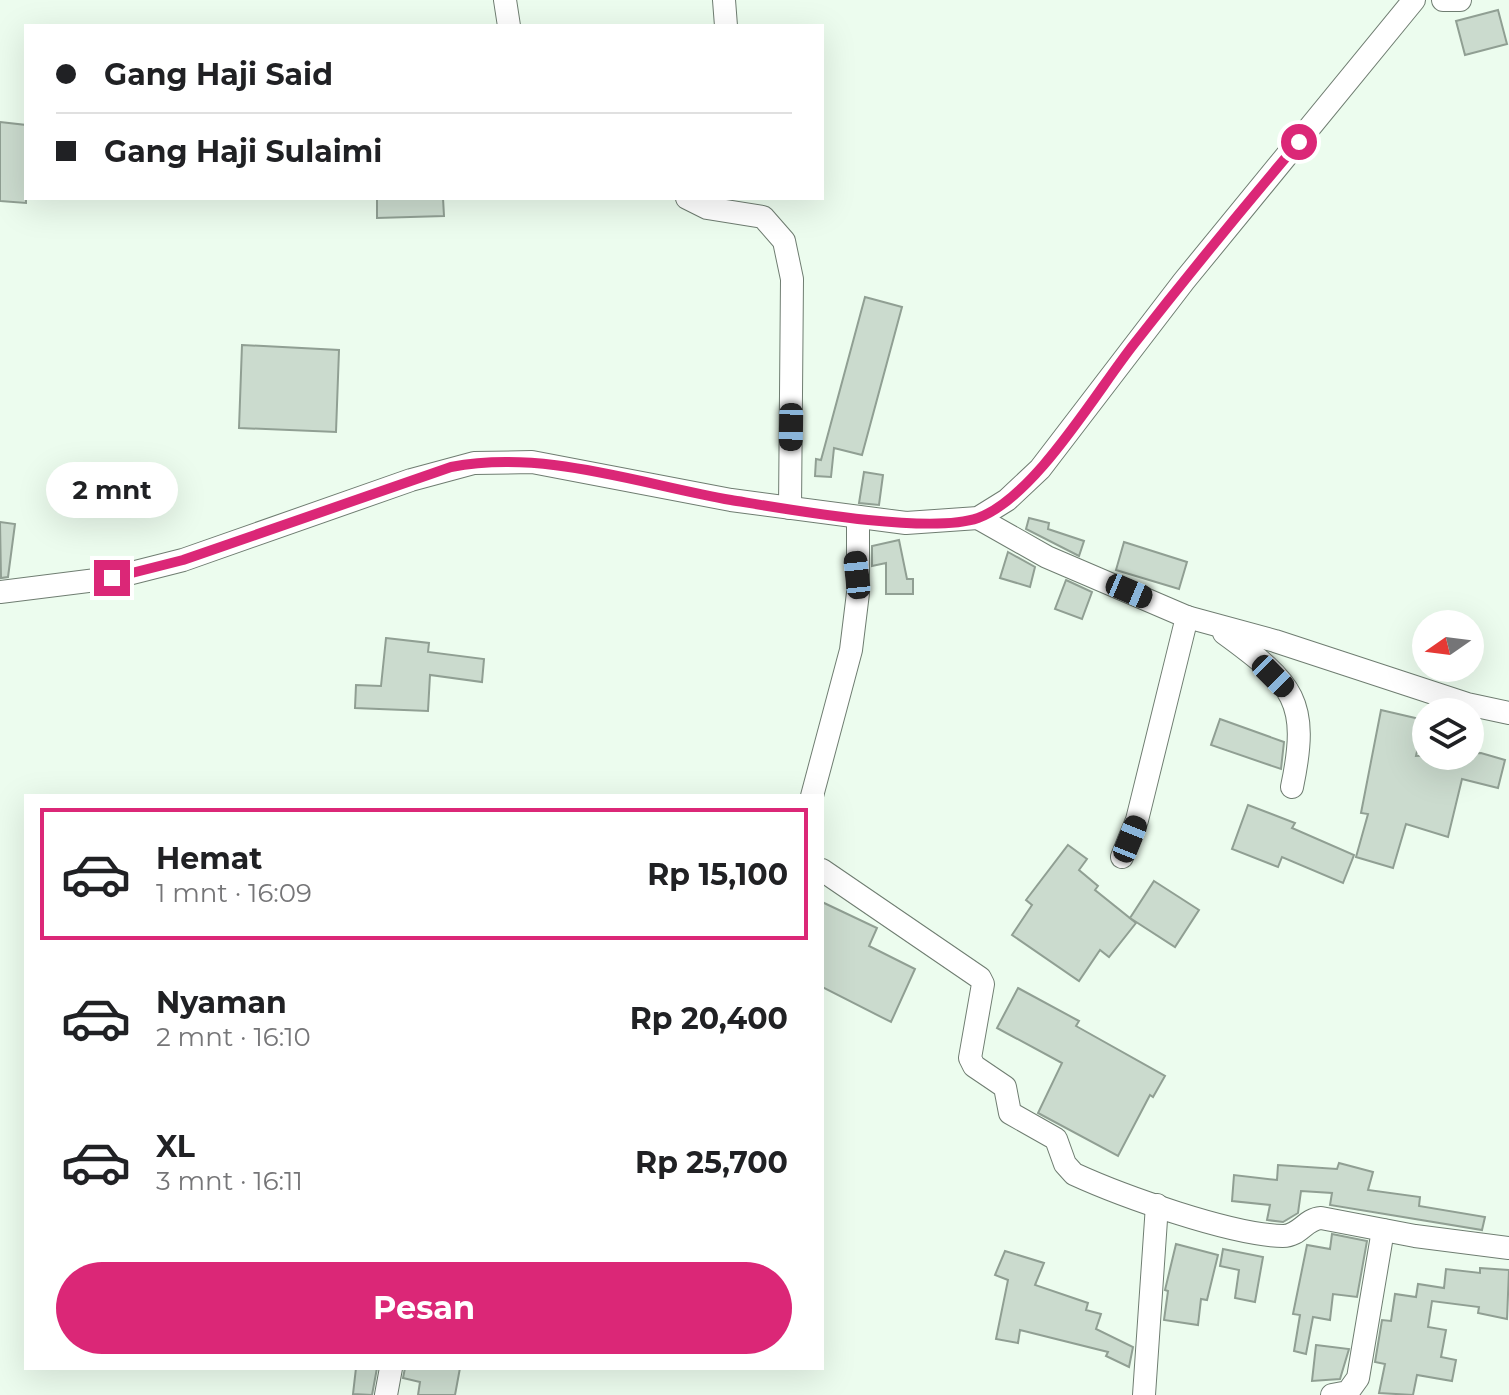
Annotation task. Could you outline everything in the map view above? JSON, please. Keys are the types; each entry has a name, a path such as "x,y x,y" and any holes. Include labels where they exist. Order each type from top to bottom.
{"street":[{"path":"505,0 509,24"},
{"path":"724,0 726,24"},
{"path":"0,592 112,578 183,560 411,480 474,463 532,462 790,508 906,523 978,518 1007,500 1040,469 1184,281 1414,0"},
{"path":"1443,0 1460,0"},
{"path":"691,200 707,208 743,205 763,217 777,229 790,260 790,508"},
{"path":"813,794 853,638 858,593 858,517"},
{"path":"978,518 1047,557 1216,628 1275,641 1424,692 1509,713"},
{"path":"1122,857 1137,820 1187,617"},
{"path":"1216,628 1244,648 1290,692 1301,723 1292,787"},
{"path":"824,871 980,978 983,984 970,1058 974,1066 1005,1087 1010,1113 1056,1139 1065,1164 1074,1174 1217,1224 1280,1236 1294,1235 1316,1218 1509,1248"},
{"path":"1144,1395 1157,1205"},
{"path":"1332,1395 1348,1392 1358,1378 1383,1230"},
{"path":"386,1395 391,1370"}],"building":[{"path":"1498,10 1507,44 1465,55 1456,21"},
{"path":"0,122 24,125 26,203 0,201"},
{"path":"377,200 443,200 444,216 377,218"},
{"path":"865,297 902,307 862,455 834,448 831,477 815,476 816,459 821,460"},
{"path":"242,345 339,350 336,432 239,428"},
{"path":"864,472 883,475 879,505 859,503"},
{"path":"1029,518 1049,523 1048,529 1084,541 1079,556 1026,529"},
{"path":"0,522 15,524 8,577 1,578"},
{"path":"899,540 907,579 913,579 913,594 886,594 886,563 872,566 872,546"},
{"path":"1124,542 1187,562 1179,589 1116,570"},
{"path":"1008,552 1035,567 1030,587 1000,578"},
{"path":"1066,580 1092,592 1082,619 1055,609"},
{"path":"386,638 429,643 428,652 484,659 482,682 430,675 428,711 355,708 356,685 381,686"},
{"path":"1381,710 1412,717 1412,770 1484,770 1484,754 1505,760 1498,788 1462,779 1448,837 1406,824 1393,868 1356,857 1368,814 1361,813"},
{"path":"1220,719 1284,742 1281,769 1211,745"},
{"path":"1248,805 1295,823 1292,828 1354,855 1343,883 1282,857 1278,867 1232,849"},
{"path":"1068,845 1087,859 1079,870 1098,886 1095,890 1136,923 1109,957 1100,950 1079,981 1012,935 1032,905 1026,900"},
{"path":"1154,881 1199,910 1175,947 1130,918"},
{"path":"824,903 877,928 869,946 915,969 891,1022 824,988"},
{"path":"1018,988 1079,1021 1076,1026 1165,1076 1153,1097 1150,1095 1118,1156 1038,1113 1062,1063 997,1028"},
{"path":"1339,1163 1373,1172 1368,1190 1420,1197 1419,1206 1485,1217 1482,1230 1330,1205 1332,1193 1301,1191 1298,1213 1283,1222 1267,1220 1270,1205 1232,1201 1234,1175 1277,1180 1278,1165 1337,1169"},
{"path":"1332,1234 1367,1241 1357,1297 1333,1294 1330,1320 1313,1317 1306,1354 1294,1351 1300,1315 1293,1314 1307,1245 1330,1249"},
{"path":"1176,1244 1218,1255 1207,1300 1201,1299 1198,1325 1164,1320 1168,1291 1165,1290"},
{"path":"1223,1249 1263,1257 1255,1302 1235,1298 1239,1270 1220,1266"},
{"path":"1005,1251 1044,1263 1035,1285 1088,1303 1086,1310 1101,1314 1096,1329 1133,1347 1129,1367 1106,1356 1108,1352 1020,1330 1018,1343 996,1339 1008,1280 995,1275"},
{"path":"1480,1268 1509,1270 1507,1319 1478,1313 1479,1307 1432,1301 1428,1327 1446,1330 1441,1357 1456,1360 1452,1381 1417,1375 1413,1395 1379,1393 1385,1364 1375,1362 1382,1320 1391,1321 1395,1294 1416,1297 1418,1284 1444,1288 1446,1269 1480,1273"},
{"path":"1316,1345 1349,1349 1340,1379 1312,1381"},
{"path":"356,1370 377,1370 372,1395 353,1394"},
{"path":"405,1370 460,1370 455,1395 418,1395 420,1382 403,1378"}],"route":[{"path":"112,578 229,545 451,467 491,461 532,462 731,500 906,523 978,518 1007,500 1040,469 1124,356 1299,142"}]}
